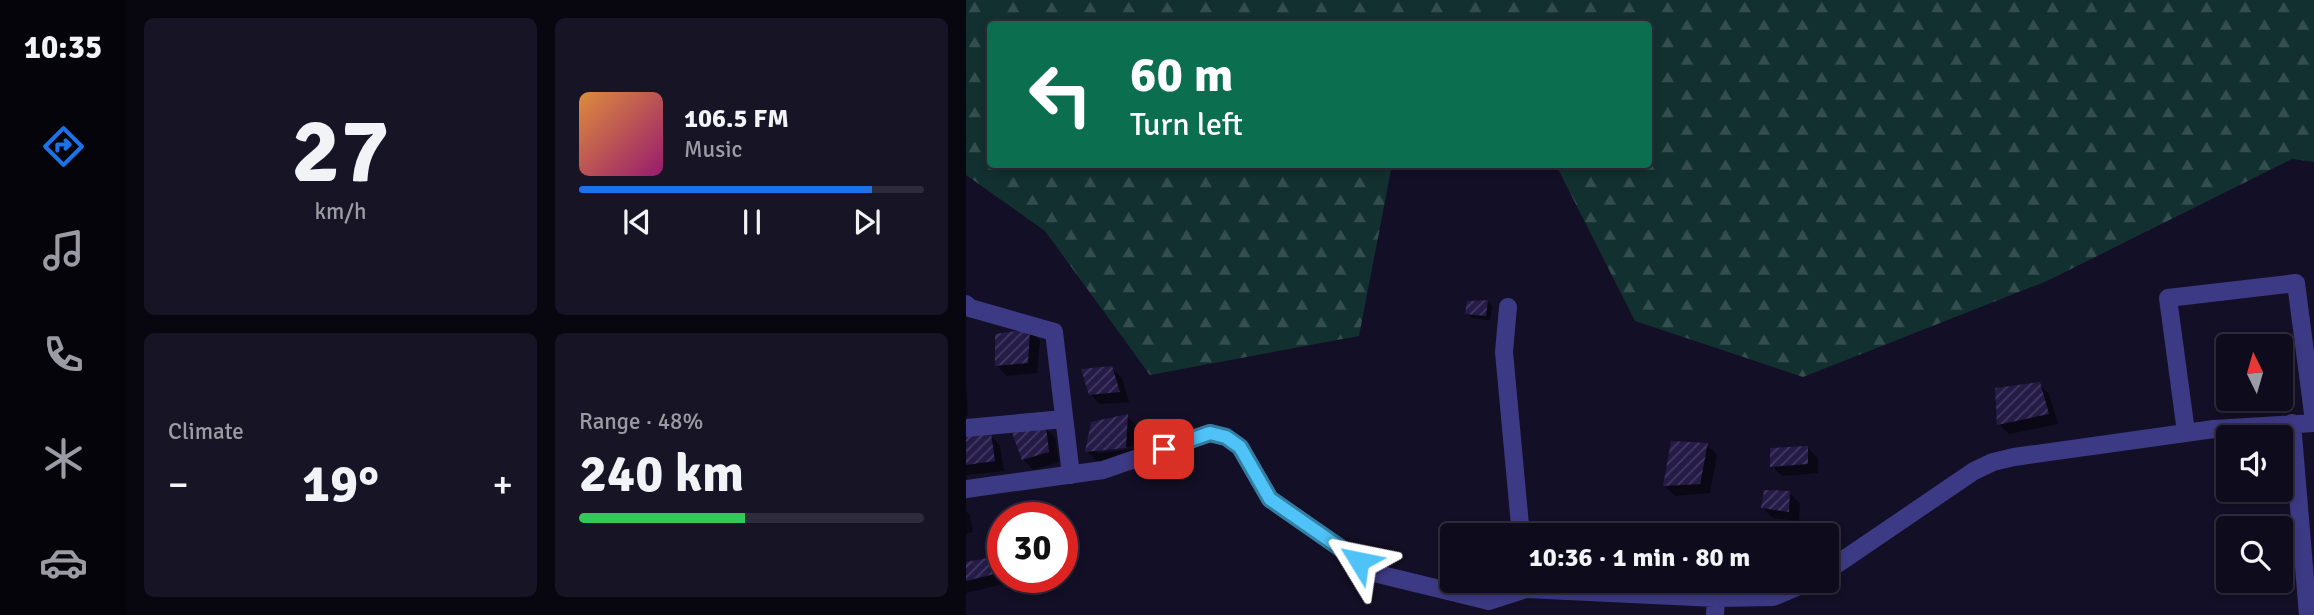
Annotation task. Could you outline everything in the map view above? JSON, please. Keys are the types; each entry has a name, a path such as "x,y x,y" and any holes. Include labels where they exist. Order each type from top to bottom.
{"street":[{"path":"1839,562 1974,471 1993,462 2186,432 2314,422 2297,282 2168,298 2186,432"},
{"path":"1508,307 1504,352 1520,523"},
{"path":"967,308 1054,332 1071,475"},
{"path":"966,428 1064,419"},
{"path":"2292,423 2311,589 2308,615"},
{"path":"966,489 1103,470 1210,433 1226,437 1240,447 1270,499 1378,574 1488,608 1513,593"},
{"path":"1598,593 1715,606 1773,597 1782,593"}],"green space":[{"path":"966,0 2314,0 2314,162 2292,159 2047,281 1803,377 1635,321 1558,168 1652,168 1652,21 987,21 987,168 1391,168 1359,336 1150,375 1045,231 966,175"}],"building":[{"path":"1488,300 1486,316 1465,314 1467,301"},
{"path":"1030,329 1028,363 995,366 995,334"},
{"path":"1112,366 1120,392 1089,395 1081,369"},
{"path":"2040,382 2049,414 1997,425 1995,388"},
{"path":"1128,414 1126,448 1085,452 1091,422"},
{"path":"1046,426 1049,452 1022,460 1012,433"},
{"path":"991,433 995,461 966,465 966,436"},
{"path":"1671,441 1708,443 1700,484 1663,486"},
{"path":"1808,446 1808,464 1770,467 1770,448"},
{"path":"1764,490 1790,491 1789,512 1761,508"},
{"path":"987,558 987,576 966,581 966,562"}],"route":[{"path":"1164,449 1210,433 1226,437 1240,447 1270,499 1359,561"}]}
